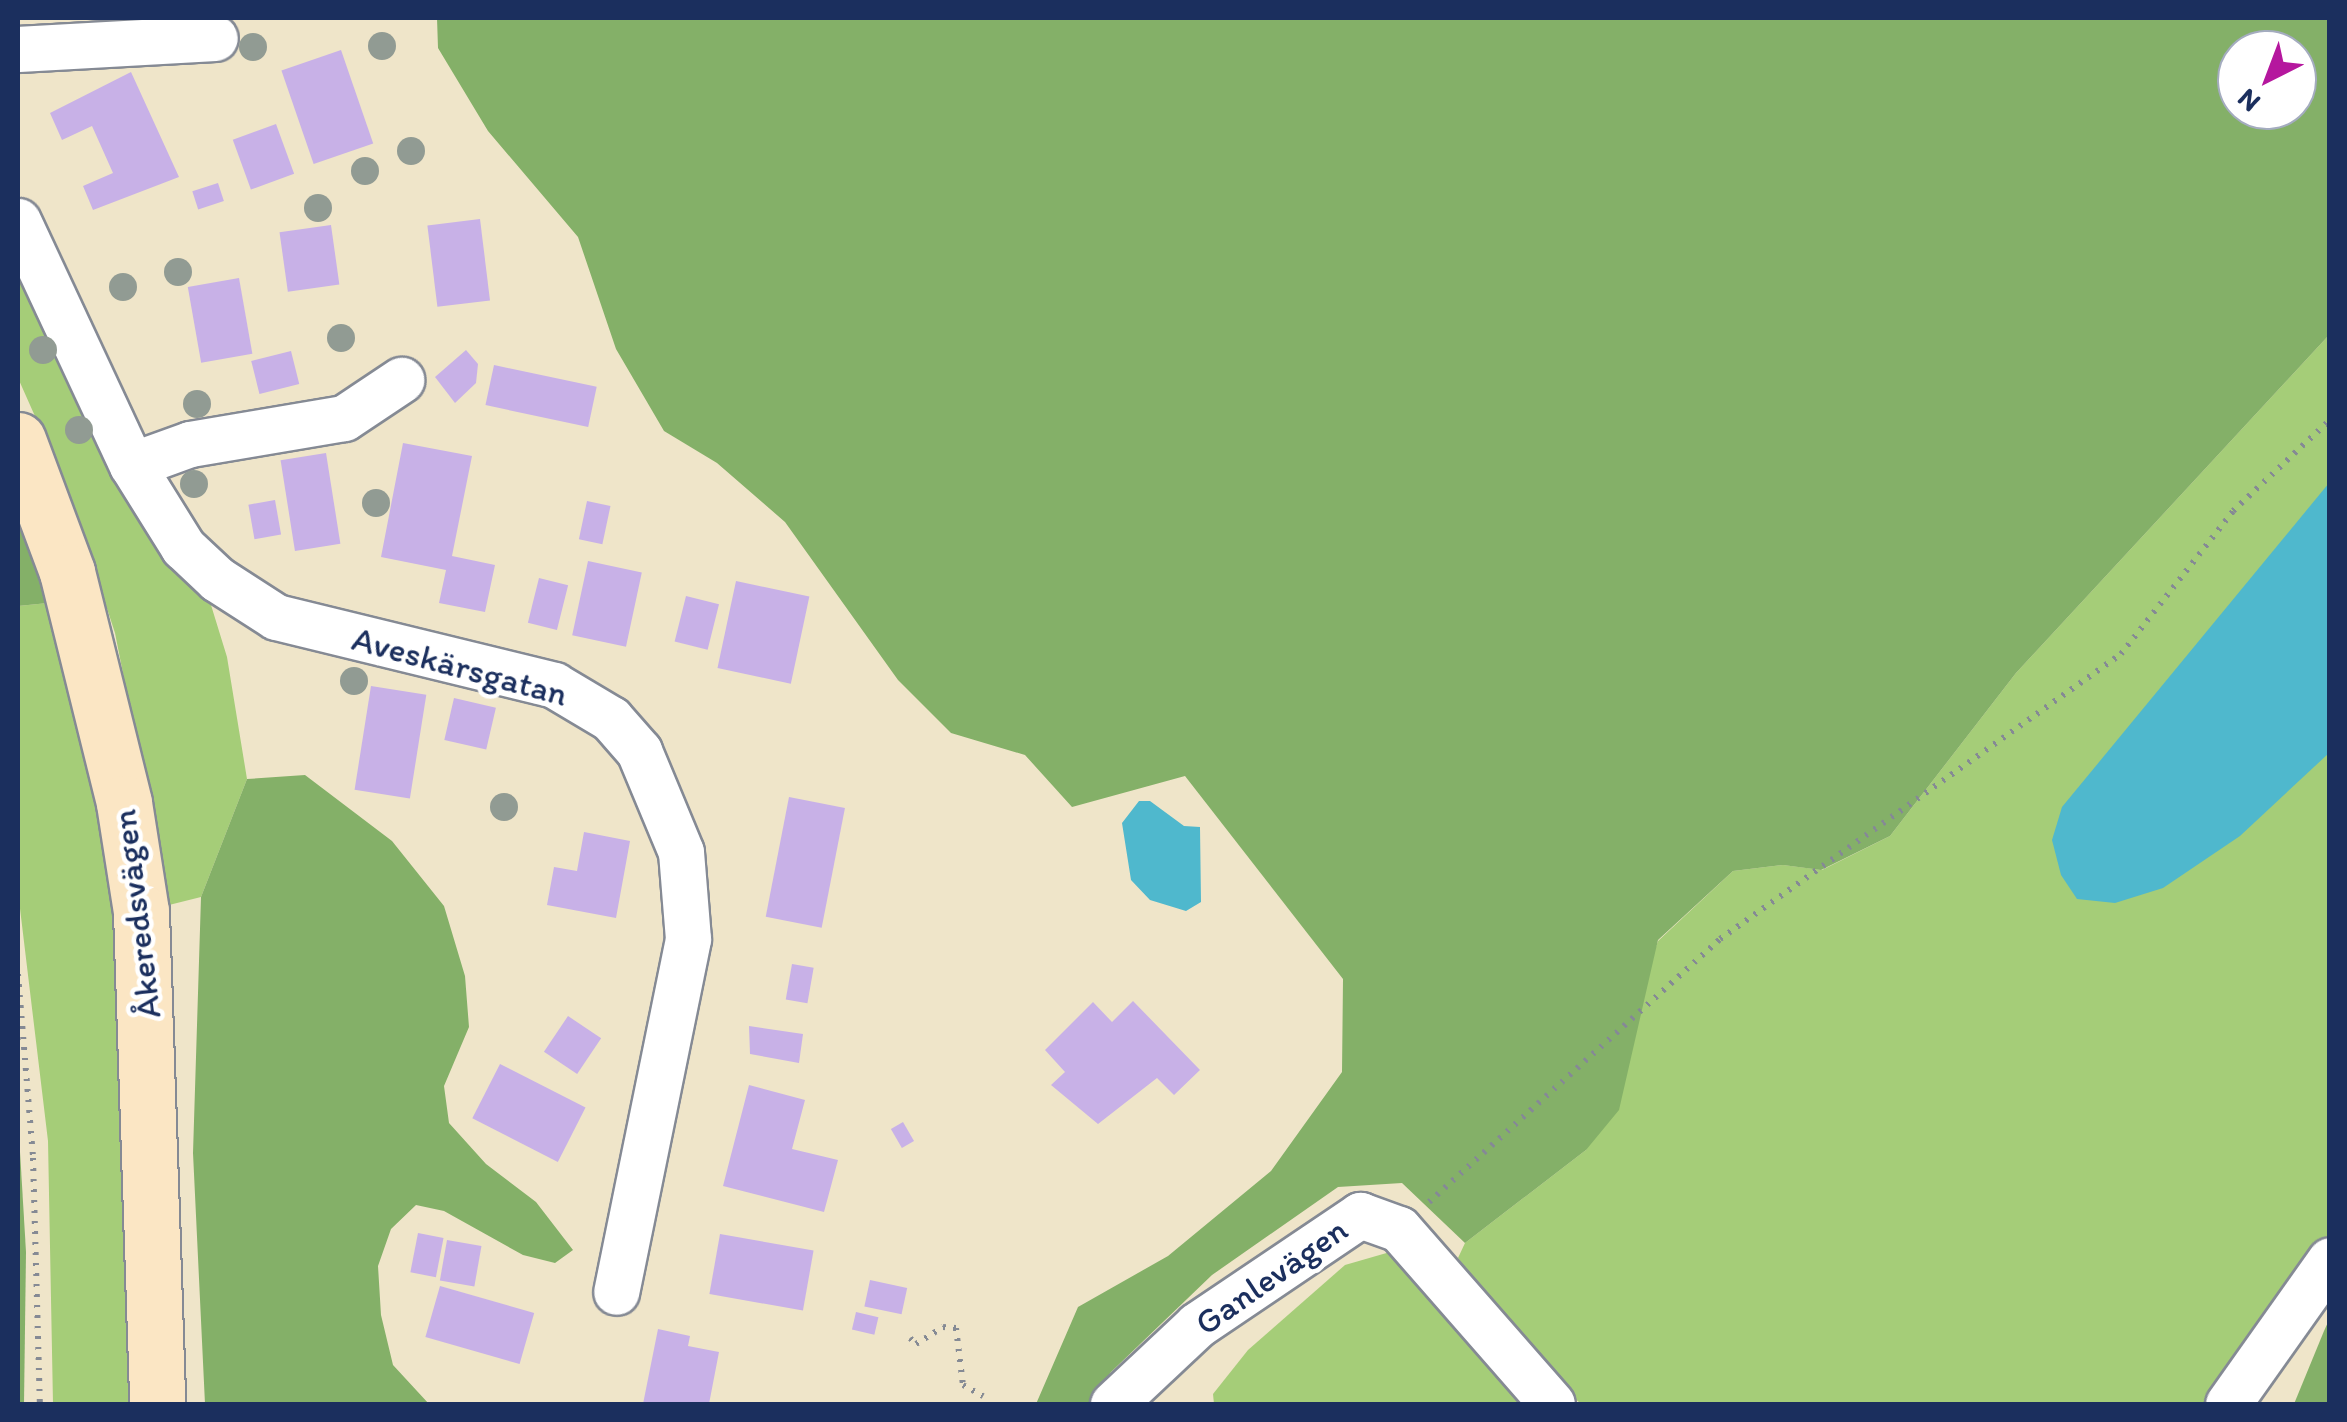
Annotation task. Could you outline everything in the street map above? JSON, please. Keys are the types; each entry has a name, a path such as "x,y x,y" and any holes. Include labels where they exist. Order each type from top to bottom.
{"street":[{"path":"18,50 214,38"},
{"name":"Aveskärsgatan","path":"18,221 132,466 183,547 216,578 276,617 554,685 598,709 639,751 681,852 688,939 616,1292"},
{"path":"132,466 190,444 344,418 401,380"},
{"name":"Åkeredsvägen","path":"18,440 67,572 124,802 142,912 157,1404"},
{"name":"Ganlevägen","path":"1113,1404 1197,1325 1339,1223 1360,1214 1399,1229 1552,1404"},
{"path":"2228,1404 2330,1260"}],"path":[{"path":"1399,1229 1720,939 2121,654 2233,511 2330,420"},
{"path":"18,974 33,1158 40,1404"},
{"path":"910,1338 916,1344 943,1327 956,1328 962,1384 983,1396"}],"green space":[{"path":"437,18 2329,18 2329,335 2016,673 1890,836 1821,870 1783,865 1733,871 1658,940 1619,1110 1586,1150 1465,1243 1402,1183 1338,1187 1212,1275 1111,1372 1089,1404 1036,1404 1078,1307 1168,1256 1271,1171 1342,1072 1343,979 1185,776 1072,807 1025,755 951,733 898,680 785,522 717,463 664,431 616,349 578,237 488,131 438,48"},
{"path":"18,243 207,592 227,657 247,779 201,897 169,905 115,633 70,495 18,378"},
{"path":"2329,335 2329,1233 2267,1332 2204,1404 1579,1402 1538,1369 1458,1258 1465,1243 1586,1150 1658,941 1733,871 1783,865 1822,870 1890,836 2016,673"},
{"path":"18,510 48,603 18,606"},
{"path":"48,603 98,794 130,1039 130,1404 53,1404 48,1141 18,892 18,606"},
{"path":"305,775 392,841 444,906 465,976 469,1027 444,1086 449,1123 486,1164 536,1202 573,1250 555,1263 523,1255 444,1211 416,1205 391,1229 378,1266 381,1315 393,1365 429,1404 205,1404 193,1153 201,897 247,779"},
{"path":"18,1118 26,1252 24,1404 18,1404"},
{"path":"1390,1252 1530,1404 1214,1404 1213,1394 1248,1350 1345,1265"},
{"path":"2329,1320 2329,1404 2294,1404 2324,1331"}],"water":[{"path":"2329,483 2329,753 2240,836 2163,888 2115,903 2077,899 2061,875 2052,840 2062,807"},
{"path":"1139,801 1150,801 1184,826 1200,827 1201,902 1186,911 1150,900 1131,880 1122,823"}],"building":[{"path":"341,50 373,144 314,164 281,71"},
{"path":"131,72 179,177 93,210 83,186 113,173 92,126 62,140 50,113"},
{"path":"276,124 294,174 251,190 233,140"},
{"path":"218,183 224,201 198,209 192,191"},
{"path":"480,219 490,300 437,307 427,225"},
{"path":"331,225 339,284 288,292 280,232"},
{"path":"239,278 252,354 201,363 188,287"},
{"path":"466,350 478,364 476,383 455,403 435,377"},
{"path":"291,351 299,384 259,394 251,361"},
{"path":"494,365 597,387 588,427 485,405"},
{"path":"403,443 472,456 452,556 495,565 485,612 439,603 446,570 381,557"},
{"path":"326,453 340,544 295,551 281,460"},
{"path":"275,500 281,534 254,539 248,505"},
{"path":"587,501 610,506 602,544 579,539"},
{"path":"588,561 642,572 626,647 572,635"},
{"path":"539,578 568,585 557,630 528,623"},
{"path":"736,581 809,597 791,684 717,668"},
{"path":"686,596 719,604 708,650 675,642"},
{"path":"371,686 426,695 410,798 355,790"},
{"path":"454,698 496,708 486,750 444,740"},
{"path":"789,797 845,808 822,928 766,917"},
{"path":"584,832 630,841 616,918 547,905 554,867 577,871"},
{"path":"792,964 814,968 807,1003 786,999"},
{"path":"1133,1001 1200,1070 1174,1095 1157,1078 1098,1124 1051,1085 1065,1072 1045,1050 1093,1002 1112,1022"},
{"path":"568,1016 601,1038 577,1074 544,1052"},
{"path":"749,1026 803,1034 799,1063 750,1054"},
{"path":"500,1064 586,1108 558,1162 472,1118"},
{"path":"749,1085 805,1100 792,1149 838,1160 824,1212 723,1186"},
{"path":"903,1122 914,1141 902,1148 891,1129"},
{"path":"418,1233 444,1238 436,1277 410,1272"},
{"path":"720,1234 814,1250 803,1311 709,1294"},
{"path":"447,1240 481,1246 474,1286 440,1280"},
{"path":"870,1280 907,1288 902,1314 864,1306"},
{"path":"440,1286 534,1313 520,1364 425,1337"},
{"path":"856,1312 878,1317 874,1335 852,1330"},
{"path":"658,1329 690,1336 688,1346 719,1352 709,1404 643,1404"}]}
